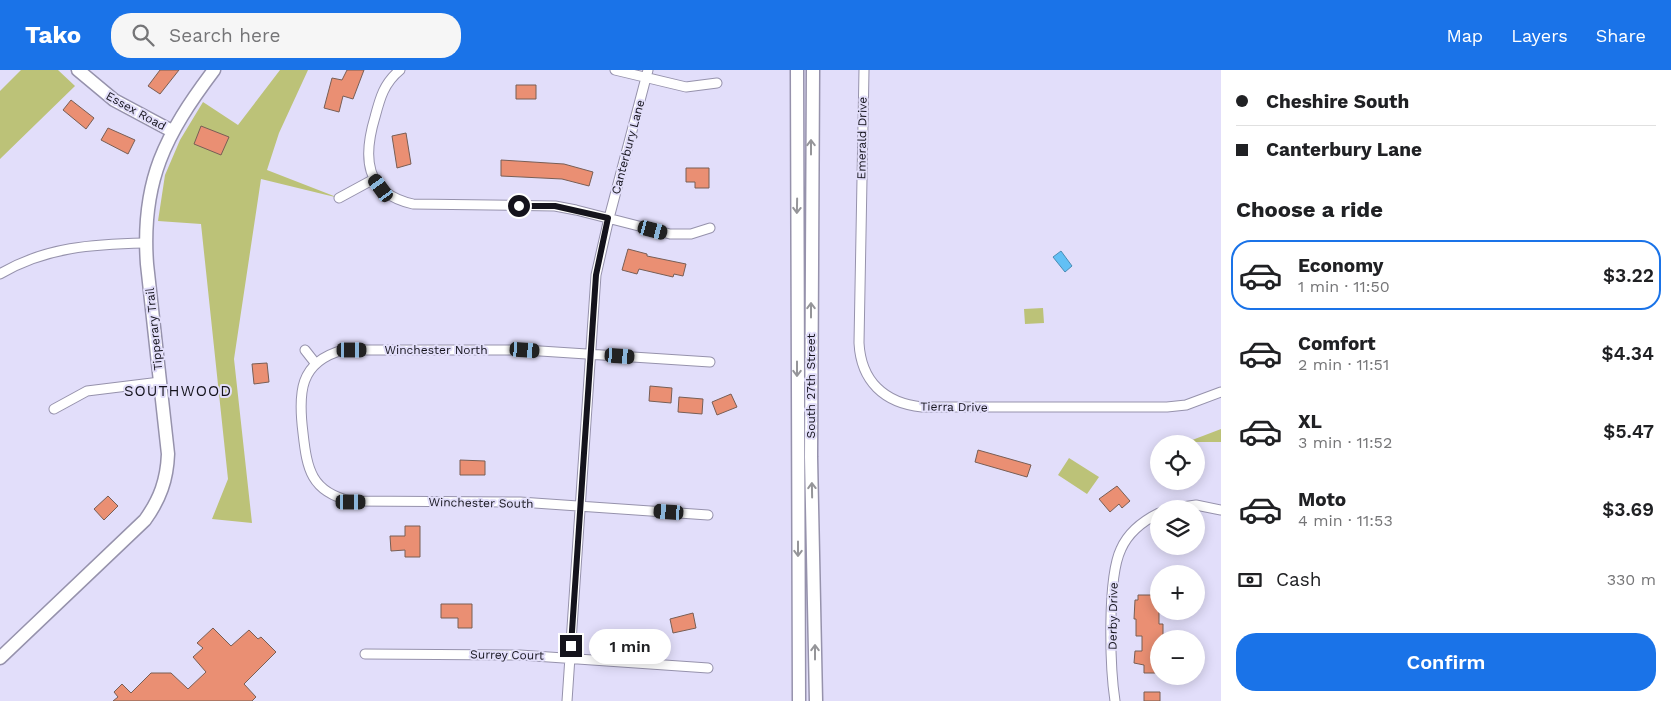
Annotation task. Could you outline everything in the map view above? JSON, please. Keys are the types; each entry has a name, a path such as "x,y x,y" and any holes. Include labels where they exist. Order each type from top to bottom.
{"main road":[{"name":"Essex Road","path":"78,70 114,100 172,131"},
{"name":"Tipperary Trail","path":"0,658 100,564 152,510 162,489 167,467 145,243 148,206 153,180 172,131 186,107 214,70"},
{"name":"South 27th Street","path":"797,70 799,701"},
{"name":"South 27th Street","path":"813,70 810,172 811,457 816,701"}],"street":[{"path":"400,70 386,83 382,92 367,149 374,179 391,197 413,204 555,206 670,234 691,234 710,228"},
{"path":"615,70 647,74 686,87 718,83"},
{"name":"Emerald Drive","path":"860,206 864,70"},
{"name":"Canterbury Lane","path":"567,701 596,275 608,218 647,74"},
{"path":"338,198 374,179"},
{"name":"Tierra Drive","path":"860,206 860,359 869,379 885,395 899,402 922,408 1167,408 1186,405 1221,392"},
{"path":"0,274 30,260 62,250 102,244 145,243"},
{"path":"305,350 316,364"},
{"name":"Winchester North","path":"316,364 334,353 352,350 525,350 710,362"},
{"name":"Winchester South","path":"316,364 304,382 300,394 306,460 314,480 322,488 338,498 351,502 520,502 708,515"},
{"path":"54,409 87,391 160,382"},
{"path":"1205,507 1221,510"},
{"name":"Derby Drive","path":"1115,701 1113,685 1114,575 1121,548 1138,527 1150,519"},
{"name":"Surrey Court","path":"365,654 570,657 708,668"}],"green space":[{"path":"21,70 58,70 75,86 0,159 0,91"},
{"path":"280,70 308,70 279,133 267,170 339,198 261,179 234,359 252,523 212,519 228,479 201,224 158,221 165,175 180,140 203,102 238,125"},
{"path":"1043,308 1044,323 1025,324 1024,309"},
{"path":"1221,429 1221,442 1205,442 1205,435"},
{"path":"1069,458 1099,477 1087,494 1058,475"}],"water":[{"path":"1061,251 1072,266 1065,272 1053,257"}],"building":[{"path":"160,70 179,70 160,94 148,86"},
{"path":"347,70 364,70 353,99 343,96 339,112 324,108 332,78 342,80"},
{"path":"516,85 536,85 536,99 516,99"},
{"path":"71,100 94,118 86,129 63,110"},
{"path":"201,126 229,137 221,155 194,144"},
{"path":"108,128 135,140 128,154 101,140"},
{"path":"406,133 411,164 397,168 392,136"},
{"path":"501,160 564,164 593,172 589,186 562,179 501,176"},
{"path":"686,168 709,168 709,188 695,188 695,182 686,182"},
{"path":"628,249 647,254 647,256 686,264 683,276 674,274 673,277 639,269 637,274 622,270"},
{"path":"267,363 269,382 254,384 252,364"},
{"path":"650,386 672,388 671,403 649,401"},
{"path":"731,394 737,407 717,415 712,402"},
{"path":"679,397 703,399 702,414 678,412"},
{"path":"978,450 1031,465 1027,477 975,462"},
{"path":"460,460 485,461 485,475 460,475"},
{"path":"1117,486 1130,501 1122,508 1119,504 1110,512 1099,499"},
{"path":"108,496 118,506 104,520 94,509"},
{"path":"405,526 420,526 420,557 405,557 405,550 391,551 390,536 405,536"},
{"path":"1138,595 1150,595 1150,620 1159,620 1159,624 1163,624 1163,630 1150,630 1150,673 1144,673 1144,665 1134,663 1135,651 1142,651 1142,636 1136,636 1136,619 1134,619 1135,600 1138,600"},
{"path":"441,604 472,604 472,628 458,628 458,618 441,618"},
{"path":"693,613 696,628 673,633 670,619"},
{"path":"213,628 231,646 249,630 258,639 261,637 276,652 244,684 256,697 252,701 113,701 118,697 114,692 122,684 131,693 151,673 171,673 188,689 206,672 193,657 203,648 197,643"},
{"path":"1144,692 1160,692 1160,701 1144,701"}],"district":[{"name":"SOUTHWOOD","path":"178,391"}],"route":[{"path":"519,206 555,206 608,218 596,275 571,646"}]}
